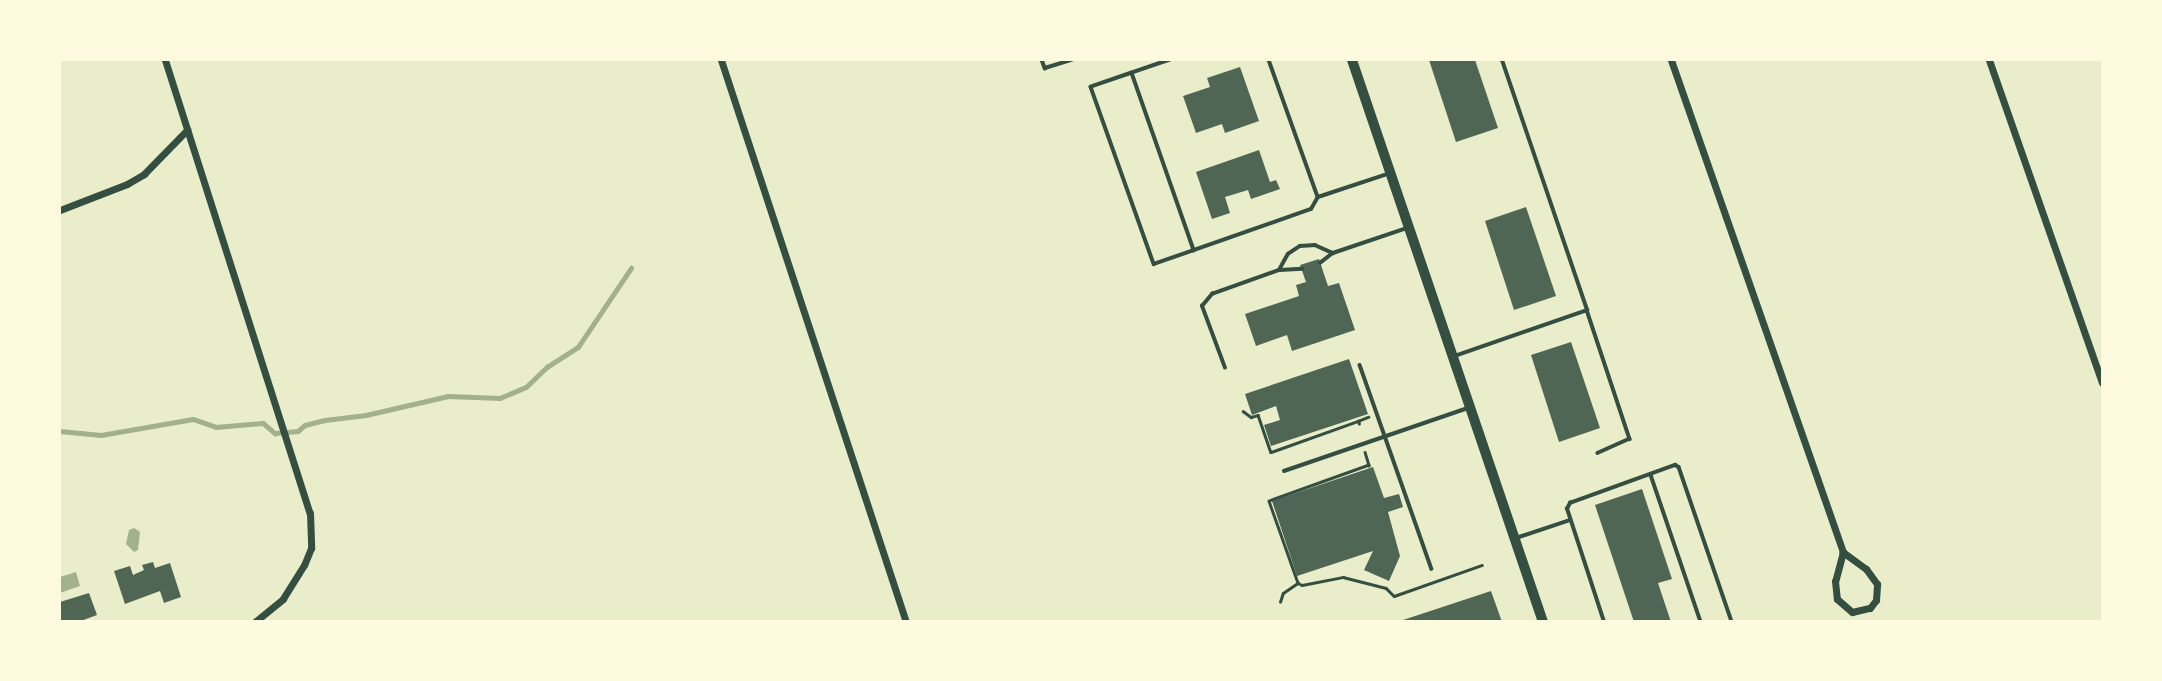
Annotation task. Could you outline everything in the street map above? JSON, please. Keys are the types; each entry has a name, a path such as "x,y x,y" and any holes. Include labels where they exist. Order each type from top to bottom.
{"main road":[{"path":"1352,60 1544,621"}],"street":[{"path":"165,60 310,513 311,548 295,583 283,599 255,621"},
{"path":"721,60 906,621"},
{"path":"1671,60 1843,552 1866,569 1877,584 1876,600 1870,608 1852,612 1837,599 1835,581 1843,552"},
{"path":"1989,60 2102,383"},
{"path":"60,210 127,184 144,174 187,130"}],"lane":[{"path":"1042,60 1045,68 1072,60"},
{"path":"1170,60 1091,87 1154,264 1311,209 1318,197 1390,173"},
{"path":"1269,60 1318,197"},
{"path":"1502,60 1630,439 1598,453"},
{"path":"1132,73 1194,250"},
{"path":"1320,262 1333,253 1409,228"},
{"path":"1279,270 1288,254 1300,246 1315,245 1333,253"},
{"path":"1225,368 1202,306 1212,294 1279,270 1302,269"},
{"path":"1453,357 1587,310"},
{"path":"1360,365 1432,569"},
{"path":"1284,471 1470,407"},
{"path":"1604,621 1567,509 1570,503 1675,465 1679,467 1732,621"},
{"path":"1651,474 1701,621"},
{"path":"1515,538 1570,520"}],"path":[{"path":"1243,411 1251,417 1258,415 1271,452 1358,421"},
{"path":"1298,583 1269,501 1369,465 1365,452"},
{"path":"1298,583 1302,585 1343,577 1385,588 1394,596 1482,565"},
{"path":"1280,602 1283,593 1298,583"}],"shaded area":[{"path":"134,528 140,532 138,550 134,552 126,544 129,530"},
{"path":"76,572 80,586 60,593 60,577"}],"building":[{"path":"1429,60 1475,60 1498,128 1456,142"},
{"path":"1240,67 1259,121 1225,133 1222,124 1196,133 1183,96 1210,87 1207,78"},
{"path":"1259,150 1270,182 1276,180 1280,189 1251,199 1248,190 1225,197 1230,213 1212,219 1196,172"},
{"path":"1526,207 1556,296 1514,310 1485,221"},
{"path":"1319,259 1328,286 1339,283 1355,330 1292,351 1287,335 1256,346 1245,314 1299,296 1296,285 1306,282 1300,265"},
{"path":"1571,342 1600,428 1559,442 1531,355"},
{"path":"1349,359 1368,414 1271,446 1264,425 1280,420 1276,406 1252,415 1245,394"},
{"path":"1373,467 1384,498 1399,494 1403,507 1388,512 1400,556 1389,581 1364,570 1373,551 1297,576 1272,501"},
{"path":"1642,489 1672,579 1658,583 1671,622 1634,622 1595,505"},
{"path":"153,562 155,568 170,563 181,597 164,603 160,591 125,604 114,571 130,566 133,575 144,570 142,565"},
{"path":"1491,591 1502,622 1400,622 1400,621"},
{"path":"89,593 97,615 78,622 60,622 60,602"}],"waterway":[{"path":"60,431 101,435 193,419 216,427 263,423 275,433 298,431 305,425 325,420 366,415 448,396 500,398 526,387 547,367 578,347 631,268"}]}
